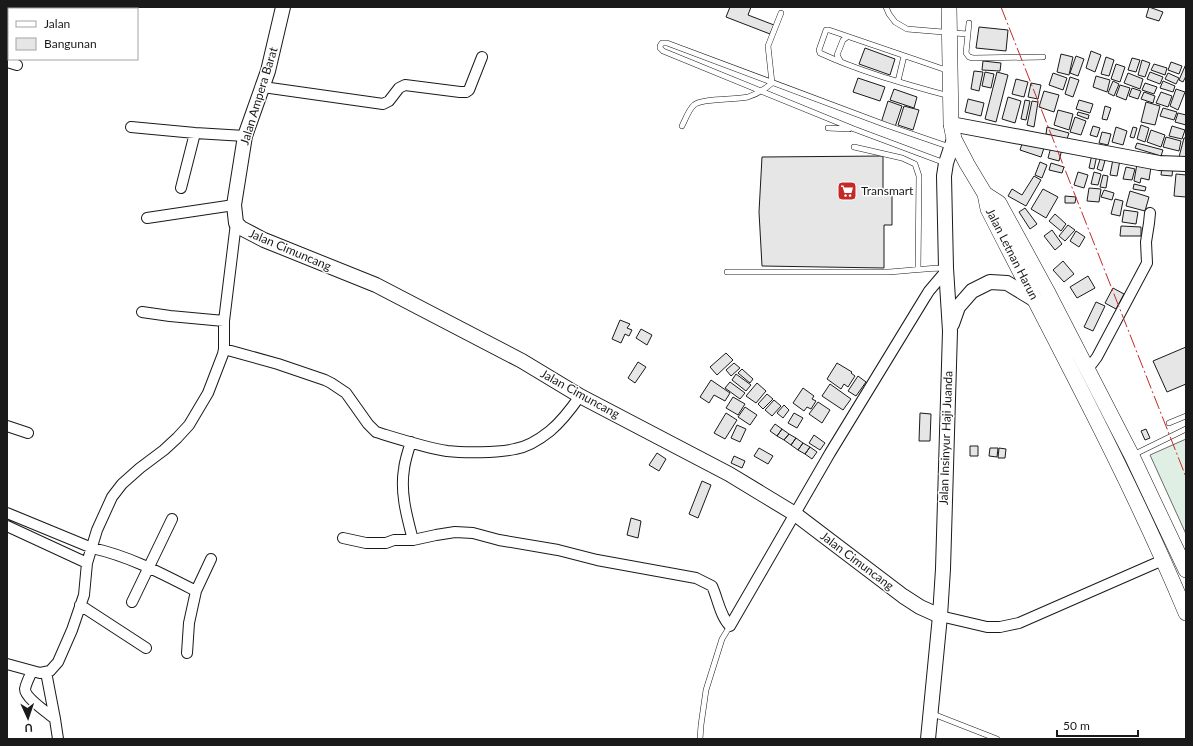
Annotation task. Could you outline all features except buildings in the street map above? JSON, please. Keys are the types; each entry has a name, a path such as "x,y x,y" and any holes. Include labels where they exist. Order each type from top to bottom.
{"main road":[{"path":"949,7 952,143 985,194"},
{"name":"Jalan Letnan Harun","path":"985,194 988,208 1118,463 1186,613"},
{"name":"Jalan Letnan Harun","path":"985,194 999,203 1088,369 1132,456 1186,570"},
{"path":"1118,463 1132,456"}],"street":[{"name":"Jalan Ampera Barat","path":"237,184 245,136 264,87 283,7"},
{"path":"264,87 383,104 389,101 399,88 405,85 466,92 469,90 482,57"},
{"path":"7,62 17,65"},
{"path":"951,124 1159,163 1186,164"},
{"path":"131,127 245,136"},
{"path":"181,188 195,133"},
{"name":"Jalan Insinyur Haji Juanda","path":"928,739 943,569 950,331 946,269 944,176 952,143"},
{"name":"Jalan Cimuncang","path":"237,184 234,205 236,223 247,232 376,285 522,361 580,396 729,474 795,514 903,596 920,607 940,616"},
{"path":"147,218 234,205"},
{"path":"1088,369 1105,344 1147,263 1146,242 1150,213"},
{"path":"7,664 40,673 50,671 58,662 72,630 80,605 85,586 87,563 97,530 112,497 122,484 164,450 189,425 208,393 224,349 224,321 236,223"},
{"path":"343,538 366,543 386,543 394,540 413,540 455,532 474,533 499,540 558,550 597,560 696,578 712,586 722,615 730,626 830,453 924,298 946,269"},
{"path":"950,331 958,307 972,291 990,282 1007,283 1035,300"},
{"path":"142,312 224,321"},
{"path":"224,349 278,364 325,380 346,393 376,432 447,451 462,452 514,449 527,445 549,432 562,420 580,396"},
{"path":"7,426 28,433"},
{"path":"411,442 404,469 403,483 404,505 413,540"},
{"path":"7,513 92,548 102,550 149,567 196,591"},
{"path":"132,602 172,519"},
{"path":"22,533 27,521"},
{"path":"7,526 87,563"},
{"path":"187,653 189,623 196,591 211,559"},
{"path":"940,616 987,627 1000,628 1019,623 1163,560"},
{"path":"80,605 146,648"},
{"path":"32,671 26,687 26,693 55,719"},
{"path":"46,672 58,739"}],"lane":[{"path":"886,7 895,22 907,29 967,34"},
{"path":"772,83 768,46 781,13"},
{"path":"969,23 966,53 969,57 1043,57"},
{"path":"950,71 828,30 826,30 819,50 820,53 841,62 950,97"},
{"path":"841,62 837,55 843,40 847,37"},
{"path":"946,164 854,130 663,51 660,48 661,44 664,42 667,43 886,125 952,143"},
{"path":"898,81 904,56"},
{"path":"682,126 694,105 702,100 748,97 762,91 772,83"},
{"path":"828,128 854,130"},
{"path":"854,147 902,158 915,164 919,176 918,269"},
{"path":"727,272 902,272 918,269 946,269"},
{"path":"1169,423 1186,416"},
{"path":"1132,456 1186,429"},
{"path":"700,739 706,690 722,639 730,626"},
{"path":"930,713 997,739"}],"green space":[{"path":"1186,439 1186,534 1150,455"}],"power":[{"path":"1001,7 1186,477"}],"place":[{"name":"Transmart","path":"847,191"}]}
